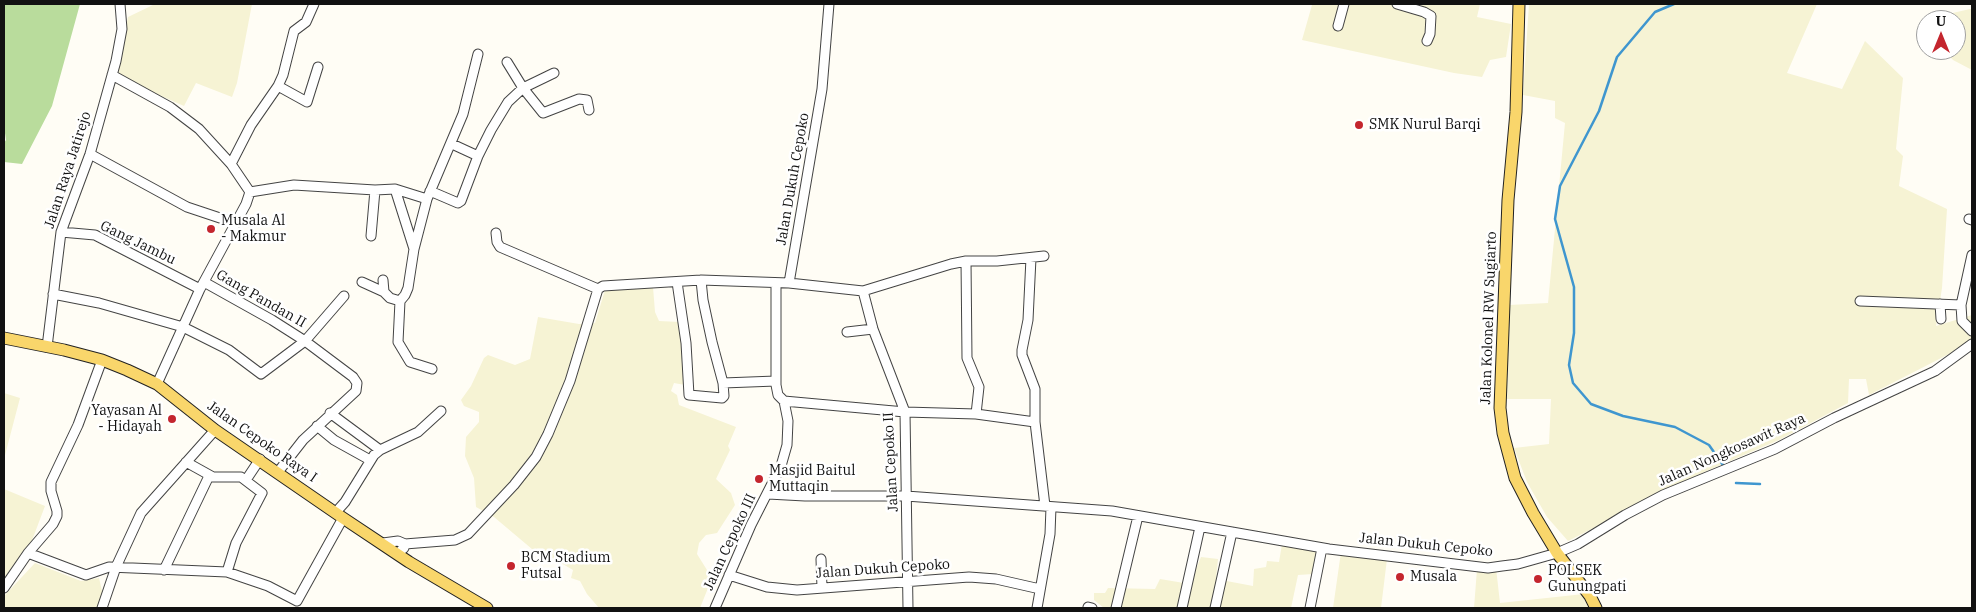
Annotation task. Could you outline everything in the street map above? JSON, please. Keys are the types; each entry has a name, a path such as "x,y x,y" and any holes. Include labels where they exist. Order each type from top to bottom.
{"main road":[{"name":"Jalan Kolonel RW Sugiarto","path":"1518,4 1516,112 1508,200 1500,408 1505,441 1516,478 1533,513 1557,553 1590,596 1596,608"},
{"name":"Jalan Cepoko Raya I","path":"4,338 102,360 157,384 215,430 340,515 383,543 401,548 487,608"}],"street":[{"name":"Jalan Raya Jatirejo","path":"47,347 61,232 90,154 112,75 122,29 120,4"},
{"name":"Jalan Dukuh Cepoko","path":"789,283 822,90 829,4"},
{"path":"1338,26 1344,4"},
{"path":"1397,4 1420,7 1432,16 1430,34 1427,41"},
{"path":"231,164 251,125 278,86 283,75 294,31 306,22 310,5"},
{"path":"432,369 410,362 398,342 400,301 408,288 414,249 429,195 463,114 478,54"},
{"path":"507,62 523,88 543,113 579,99 587,100 589,110"},
{"path":"278,86 308,102 318,67"},
{"path":"250,192 294,186 375,190 395,189 429,195 458,203 461,201 478,156 508,102 523,88 554,72"},
{"path":"112,75 170,107 199,129 231,164 250,192"},
{"path":"452,144 478,156"},
{"path":"90,154 188,207 235,223"},
{"path":"395,189 414,249"},
{"path":"371,236 375,190"},
{"path":"157,384 202,285 246,204 250,192"},
{"name":"Gang Jambu","path":"61,232 96,235 202,285"},
{"path":"496,233 497,242 500,247 598,289"},
{"path":"1972,255 1961,305 1962,321 1972,331"},
{"path":"401,548 455,540 468,534 514,485 536,457 548,434 570,381 598,289 603,286 701,280 789,283 863,291 898,279 966,261 998,261 1044,256"},
{"path":"1031,258 1028,320 1022,355 1035,388 1035,422 1048,506 1050,534 1037,608"},
{"path":"966,261 967,358 978,387 976,414"},
{"path":"383,280 384,292"},
{"path":"677,282 686,344 690,395 722,398 724,396 723,383 710,334 701,280"},
{"path":"362,282 384,292 390,298 400,301"},
{"path":"723,383 776,381 776,283"},
{"name":"Gang Pandan II","path":"202,285 272,320 353,377 357,383 356,391 330,413"},
{"name":"Jalan Cepoko II","path":"863,291 874,329 905,412 908,608"},
{"path":"53,294 99,303 183,327 229,350 261,374 304,341 344,296"},
{"path":"1860,301 1961,305"},
{"path":"1940,304 1941,319"},
{"path":"847,332 874,329"},
{"name":"Jalan Nongkosawit Raya","path":"1557,553 1578,544 1625,515 1663,495 1775,448 1934,371 1972,344"},
{"path":"4,588 28,553 45,535 57,516 51,491 51,482 78,425 102,360"},
{"name":"Jalan Cepoko III","path":"715,608 781,466 787,445 788,421 784,401 778,395 776,381"},
{"path":"784,401 905,412 976,414 1035,422"},
{"path":"28,553 81,574 90,574 106,567 227,572 268,586 298,601 345,502 370,460 380,450 418,432 441,411"},
{"path":"278,472 303,440 330,413 380,450"},
{"path":"316,426 334,440 370,460"},
{"path":"102,608 116,567 141,513 215,430"},
{"path":"246,480 260,459"},
{"path":"186,462 209,476 218,478 237,476 262,491 262,496 236,543 227,572"},
{"path":"164,570 209,476"},
{"name":"Jalan Dukuh Cepoko","path":"768,494 906,496 1112,512 1322,548 1488,568 1518,564 1557,553"},
{"path":"1116,608 1138,516"},
{"path":"1182,608 1200,526"},
{"path":"1215,608 1232,532"},
{"path":"1310,608 1322,548"},
{"path":"821,559 822,588"},
{"name":"Jalan Dukuh Cepoko","path":"729,575 767,587 797,590 969,577 996,579 1040,588"}],"shaded area":[{"path":"155,4 252,4 237,83 232,97 196,83 184,106 116,76 128,17"},
{"path":"1480,4 1477,17 1511,24 1506,57 1490,60 1482,77 1454,73 1302,40 1312,5"},
{"path":"1529,4 1817,4 1787,73 1842,89 1865,41 1903,78 1896,149 1903,156 1899,186 1947,209 1942,288 1936,326 1972,315 1972,339 1949,354 1869,395 1866,379 1849,379 1848,403 1779,440 1702,473 1568,541 1547,517 1527,482 1514,448 1549,444 1551,399 1507,399 1509,305 1548,303 1565,123 1555,118 1555,101 1523,95"},
{"path":"1972,9 1972,70 1953,60 1966,60 1966,10"},
{"path":"653,287 655,312 659,321 680,322 685,385 674,383 671,391 677,395 679,405 736,427 728,446 730,450 716,479 731,493 735,505 717,533 706,535 699,543 697,554 712,578 700,608 599,608 587,594 580,581 571,578 573,570 549,556 545,560 494,517 476,507 474,478 465,456 466,437 479,422 479,412 464,406 461,400 471,386 484,358 488,355 515,365 530,359 538,317 579,324 595,323 605,290"},
{"path":"4,393 20,398 4,459"},
{"path":"4,489 45,506 28,551 4,584"},
{"path":"1282,544 1319,548 1313,574 1298,575 1291,608 1104,608 1094,600 1094,593 1105,593 1108,588 1155,589 1160,579 1190,584 1201,557 1218,559 1216,579 1253,586 1254,569 1266,567 1267,561 1279,562"},
{"path":"1341,552 1387,559 1381,608 1333,608"},
{"path":"35,563 81,581 99,578 106,608 4,608 5,595"},
{"path":"1496,568 1500,603 1584,594 1594,608 1474,608 1477,569"}],"green space":[{"path":"4,4 80,4 52,106 22,164 4,162 4,143 6,140 4,126"}],"waterway":[{"path":"1674,4 1655,12 1617,57 1599,111 1560,186 1555,219 1574,287 1574,333 1569,365 1573,383 1591,404 1623,416 1675,427 1709,445 1723,465"},
{"path":"1736,483 1760,484"}],"place":[{"name":"SMK Nurul Barqi","path":"1359,125"},
{"name":"Musala Al - Makmur","path":"211,229"},
{"name":"Yayasan Al - Hidayah","path":"172,419"},
{"name":"Masjid Baitul Muttaqin","path":"759,479"},
{"name":"BCM Stadium Futsal","path":"511,566"},
{"name":"Musala","path":"1400,577"},
{"name":"POLSEK Gunungpati","path":"1538,579"}]}
